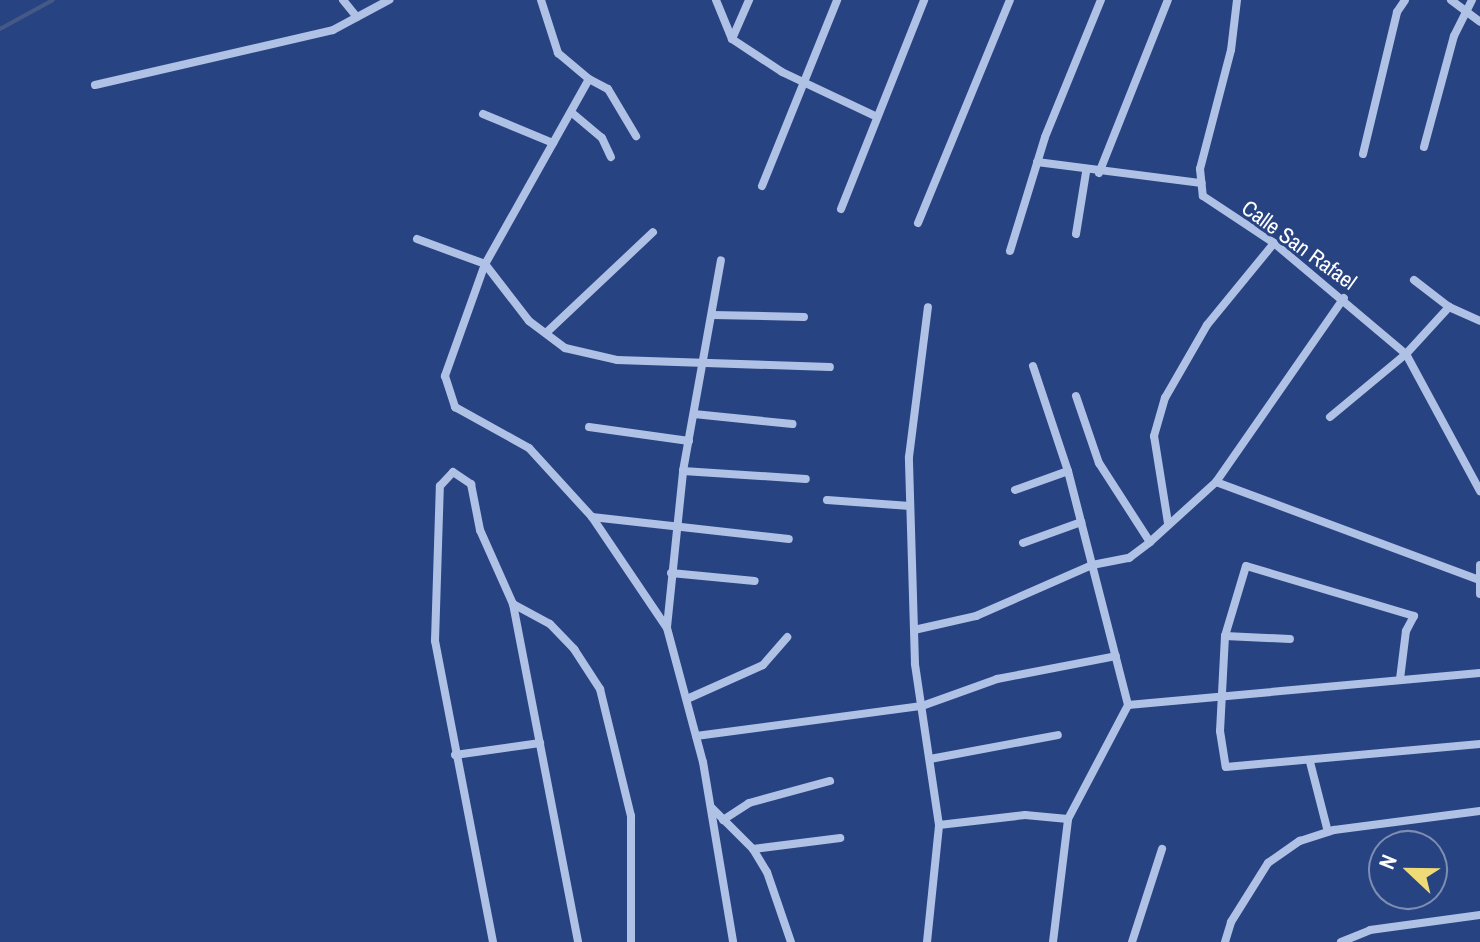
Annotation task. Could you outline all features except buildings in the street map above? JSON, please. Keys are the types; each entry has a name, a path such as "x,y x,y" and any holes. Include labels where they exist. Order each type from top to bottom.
{"street":[{"path":"343,0 357,17"},
{"path":"95,85 333,30 389,0"},
{"path":"541,0 558,53 589,79 608,89 636,136"},
{"path":"716,0 732,39 801,80 877,117"},
{"path":"732,39 749,0"},
{"path":"762,186 801,80 837,0"},
{"path":"841,209 924,0"},
{"path":"918,223 1010,0"},
{"path":"1010,251 1037,162 1101,0"},
{"path":"1099,173 1168,0"},
{"path":"1037,162 1086,172 1202,183 1200,169 1231,50 1237,0"},
{"path":"1363,154 1397,12 1405,0"},
{"path":"1451,0 1480,22"},
{"path":"1424,147 1464,10 1472,0"},
{"path":"589,79 485,264 445,376 455,407 529,448 592,517 667,628 712,808 733,942"},
{"path":"571,112 602,138 611,157"},
{"path":"483,114 553,143"},
{"path":"1076,234 1086,172"},
{"name":"Calle San Rafael","path":"1202,183 1203,196 1274,243 1344,298 1406,354 1480,491"},
{"path":"546,333 653,232"},
{"path":"417,239 485,264 529,321 565,348 617,360 830,367"},
{"path":"1168,523 1154,436 1165,398 1207,325 1274,243"},
{"path":"667,628 683,471 721,260"},
{"path":"1414,280 1449,307 1480,321"},
{"path":"914,630 976,616 1092,565 1129,558 1150,542 1216,482 1344,298"},
{"path":"927,942 939,825 914,630 909,457 928,307"},
{"path":"1330,417 1406,354 1449,307"},
{"path":"712,315 804,317"},
{"path":"1033,366 1068,471 1128,705 1068,819 1053,942"},
{"path":"1076,396 1104,474 1150,542"},
{"path":"694,414 792,424"},
{"path":"589,427 689,441"},
{"path":"683,471 806,479"},
{"path":"1015,490 1068,471"},
{"path":"493,942 435,641 433,594 440,486 448,473 463,475 471,484 480,530 513,604 578,942"},
{"path":"1216,482 1479,580"},
{"path":"827,500 910,506"},
{"path":"592,517 677,524 789,539"},
{"path":"1023,543 1081,522"},
{"path":"1480,565 1480,594"},
{"path":"1400,679 1406,631 1414,616 1246,566 1225,636 1220,731 1226,767 1310,762 1480,744"},
{"path":"671,573 755,581"},
{"path":"513,604 550,624 574,649 600,689 631,816 631,942"},
{"path":"1225,636 1290,639"},
{"path":"687,699 763,665 787,637"},
{"path":"696,736 922,706 997,679 1116,656"},
{"path":"1128,705 1480,673"},
{"path":"930,759 1058,735"},
{"path":"455,755 540,743"},
{"path":"1310,762 1328,832"},
{"path":"723,820 749,803 806,783 830,781"},
{"path":"712,808 753,849 767,872 791,942"},
{"path":"1225,942 1231,922 1268,863 1300,841 1328,832 1480,811"},
{"path":"939,825 1025,815 1068,819"},
{"path":"753,849 840,838"},
{"path":"1132,942 1162,849"},
{"path":"1341,942 1370,930 1480,915"}],"waterway":[{"path":"0,29 53,0"}]}
